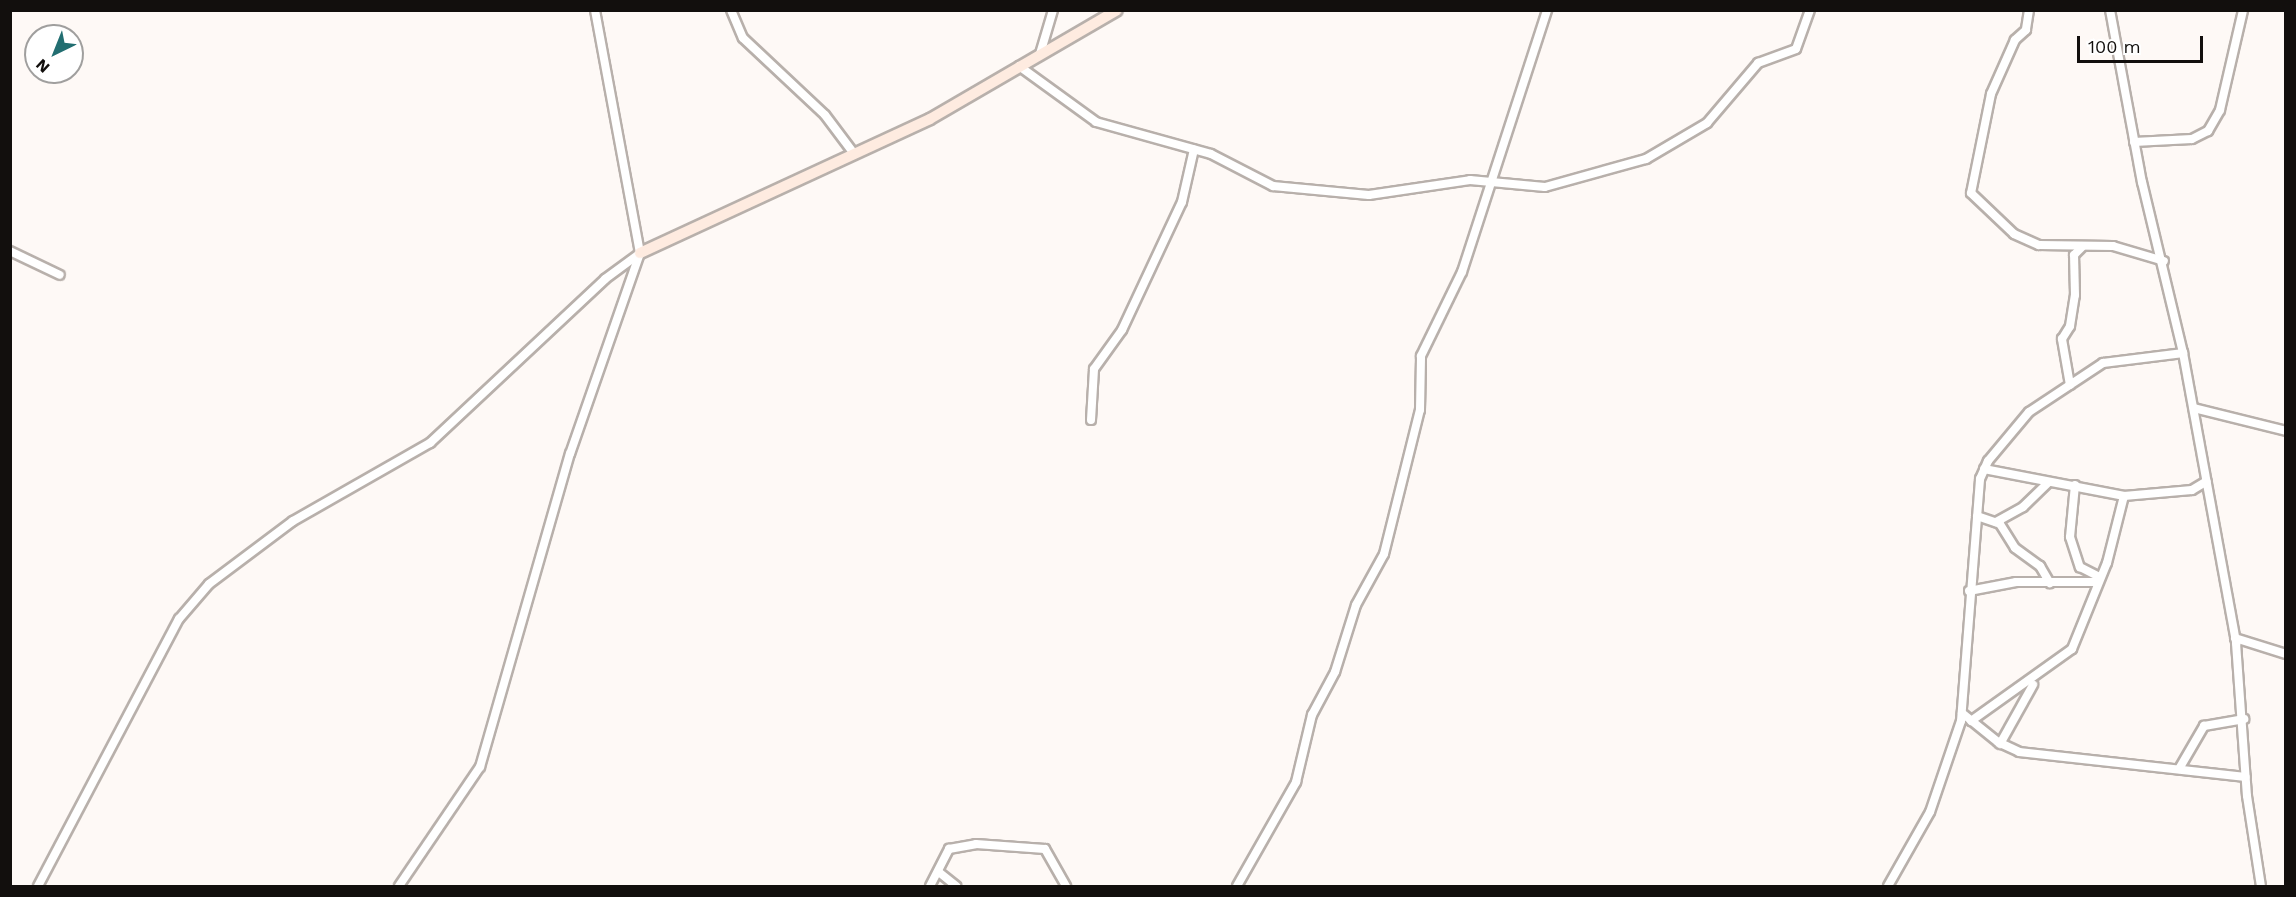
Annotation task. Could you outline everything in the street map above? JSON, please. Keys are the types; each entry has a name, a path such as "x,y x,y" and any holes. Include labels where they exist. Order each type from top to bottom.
{"main road":[{"path":"640,253 852,151 930,119 1117,10"}],"street":[{"path":"399,886 480,767 570,454 618,305 640,253 595,10"},
{"path":"731,10 746,42 825,115 852,151"},
{"path":"1040,54 1053,10"},
{"path":"1237,886 1296,782 1312,715 1335,672 1356,605 1384,554 1420,410 1421,356 1462,272 1547,10"},
{"path":"1019,66 1096,122 1194,149 1273,186 1388,195 1449,182 1492,182 1545,187 1569,183 1665,149 1715,117 1761,60 1796,49 1810,10"},
{"path":"2029,10 2026,30 2015,40 1991,94 1969,188 2014,234 2043,246 2113,246 2164,261"},
{"path":"2110,10 2134,142 2164,261 2194,408 2235,638 2244,719 2246,777 2260,886"},
{"path":"2134,142 2192,139 2208,131 2220,110 2242,10"},
{"path":"1091,420 1094,369 1122,330 1141,279 1182,202 1194,149"},
{"path":"2070,385 2062,339 2070,326 2075,295 2074,255 2082,247"},
{"path":"10,251 60,275"},
{"path":"38,886 179,619 209,584 293,521 430,443 605,279 640,253"},
{"path":"1888,886 1930,812 1962,713 1969,591 1984,469 2023,417 2111,360 2183,353"},
{"path":"2194,408 2286,431"},
{"path":"1984,469 2124,496 2192,490 2206,481"},
{"path":"1996,522 2023,507 2048,483"},
{"path":"2075,485 2070,537 2080,567 2099,579"},
{"path":"1971,721 2035,680 2072,650 2099,579 2124,496"},
{"path":"1977,516 1996,522 2015,548 2046,572 2050,583"},
{"path":"1969,591 2099,579"},
{"path":"2235,638 2286,654"},
{"path":"2000,744 2035,680"},
{"path":"1962,713 2000,744 2019,752 2246,777"},
{"path":"2180,769 2204,726 2244,719"},
{"path":"930,886 940,873 945,853 956,845 1024,846 1050,853 1066,886"},
{"path":"940,873 956,886"}]}
